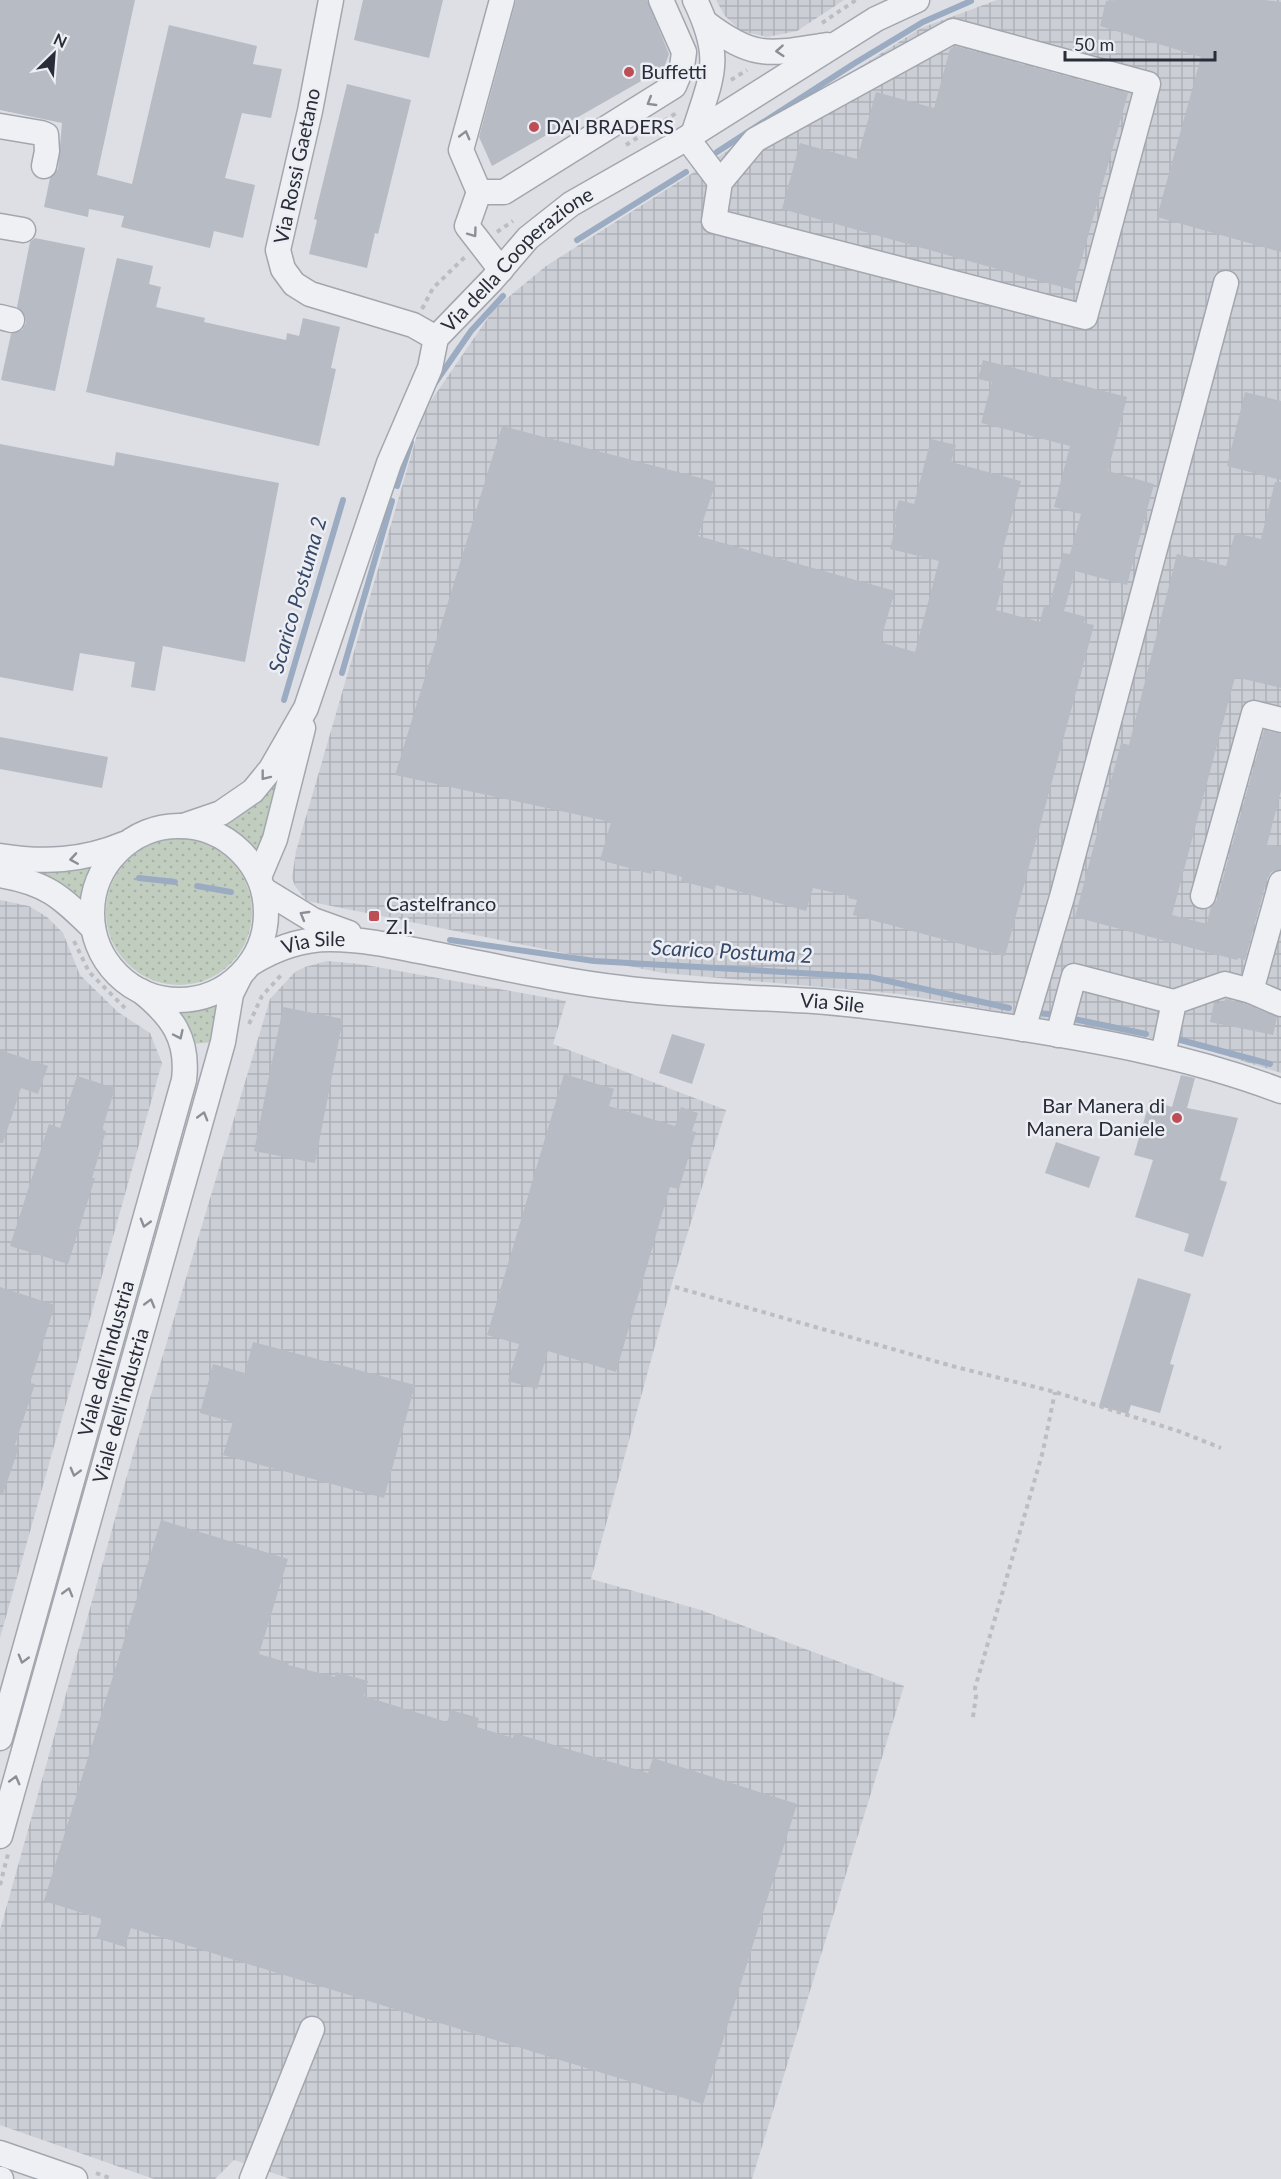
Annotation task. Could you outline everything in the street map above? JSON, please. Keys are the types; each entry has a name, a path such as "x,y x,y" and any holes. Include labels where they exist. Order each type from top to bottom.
{"street":[{"name":"Via Rossi Gaetano","path":"331,0 310,111 278,250 283,269 294,284 310,294 413,325 436,338"},
{"path":"501,270 467,226 479,192 461,150 502,0"},
{"path":"479,192 504,192 674,86 682,67 684,52 661,0"},
{"path":"695,0 706,22 713,49 713,65 712,79 690,136 720,182 714,222 1085,317 1148,84 953,31 755,140 720,182"},
{"name":"Via della Cooperazione","path":"876,19 897,0"},
{"name":"Via della Cooperazione","path":"261,884 282,815 301,740 306,708 389,463 430,368 436,338 528,238 571,204 690,136 876,19 917,0"},
{"path":"706,22 727,38 757,52 793,50 838,43"},
{"path":"0,126 46,135 47,151 44,166"},
{"path":"1023,1029 1062,897 1227,283"},
{"name":"Via della Cooperazione","path":"183,826 221,813 253,791 271,769 306,708"},
{"path":"1203,896 1254,713 1281,720"},
{"path":"0,856 31,860 76,859 105,852 155,830 183,826 210,832 228,841 244,854 261,884 267,912 264,934 245,970 218,992 193,999 134,1000 119,976 84,934 70,905 52,891 30,881 0,875"},
{"path":"84,934 99,880 109,861 129,842"},
{"path":"0,865 14,866 31,860"},
{"path":"1251,991 1281,883"},
{"name":"Via Sile","path":"261,884 314,920 378,942"},
{"name":"Via Sile","path":"245,970 286,947 306,941 330,939 378,942 617,988 686,996 866,1005 1023,1029 1163,1055 1214,1067 1281,1091"},
{"name":"Viale dell'industria","path":"0,1836 223,1042 231,994 245,970"},
{"path":"1058,1035 1074,976 1174,1002 1225,984 1251,991 1281,1004"},
{"name":"Viale dell'Industria","path":"0,1738 184,1080 186,1059 182,1040 165,1013 134,1000"},
{"path":"1163,1055 1174,1002"},
{"path":"252,2179 312,2029"},
{"path":"2,2153 75,2179"}],"path":[{"path":"818,25 856,0"},
{"path":"728,82 753,66"},
{"path":"425,304 433,288 470,253"},
{"path":"84,934 89,972 110,995 134,1000"},
{"path":"246,1029 262,996 290,967"},
{"path":"675,1287 952,1366 1055,1392 1181,1432 1221,1448"},
{"path":"973,1717 975,1688 1043,1451 1055,1392"}],"shaded area":[{"path":"716,0 844,0 797,31 767,37 741,31 725,16"},
{"path":"997,0 1281,0 1281,1073 1188,1044 899,994 663,973 307,901 295,886 292,878 296,851 424,411 494,309 546,266 921,28"},
{"path":"0,900 29,906 47,917 63,933 80,975 118,1012 150,1033 162,1063 0,1638"},
{"path":"327,961 360,964 566,1001 553,1044 726,1110 673,1280 591,1579 701,1610 904,1686 752,2179 291,2179 234,2160 215,2179 154,2179 0,2125 0,1930 132,1458 270,999 295,972"}],"green space":[{"path":"287,752 259,857 242,836 218,822"},
{"path":"179,839 207,845 230,861 246,884 252,912 246,940 230,963 207,979 179,985 151,979 128,963 112,940 106,912 112,884 128,861 151,845"},
{"path":"94,861 85,883 80,905 13,870"},
{"path":"217,1003 214,1042 192,1044 178,1011 198,1009"}],"building":[{"path":"0,0 135,0 97,175 132,184 169,25 257,46 253,64 282,69 271,118 242,113 225,178 255,185 243,238 214,231 210,248 121,227 124,216 89,209 88,217 44,207 50,178 58,169 62,123 0,110"},
{"path":"363,0 443,0 429,58 354,40"},
{"path":"516,0 647,0 669,54 664,68 492,166 479,137"},
{"path":"1106,1 1281,2 1281,252 1157,217 1201,57 1100,26"},
{"path":"955,46 1128,93 1073,290 782,209 800,143 857,159 876,92 934,108 950,49"},
{"path":"347,84 411,100 378,234 375,233 367,268 309,254 317,220 314,219"},
{"path":"35,238 85,248 55,391 1,380 11,334 22,330 26,323 25,316 17,307 30,242"},
{"path":"117,258 153,266 149,284 161,287 156,307 205,318 204,322 286,340 287,333 299,336 303,318 340,327 331,368 336,369 319,446 86,392"},
{"path":"983,360 1127,397 1108,471 1154,484 1127,585 1075,571 1064,611 1086,617 1084,623 1094,625 1005,956 853,915 857,900 848,898 849,896 813,888 806,911 716,885 715,890 681,881 682,877 653,869 651,874 600,860 611,822 395,775 502,426 716,482 698,536 895,591 880,642 915,652 939,561 890,549 896,525 892,523 899,500 914,504 931,439 956,445 951,462 1021,481 998,568 1006,570 996,610 1040,622 1044,606 1049,607 1063,553 1070,554 1081,514 1054,507 1070,446 981,423 992,382 978,379"},
{"path":"1245,392 1281,401 1281,480 1227,466"},
{"path":"0,444 114,466 116,452 279,483 245,662 163,646 155,691 131,687 135,662 80,653 73,691 0,677"},
{"path":"1275,482 1281,482 1281,688 1235,677 1172,915 1207,924 1211,907 1217,900 1264,730 1281,734 1281,791 1267,845 1281,847 1281,869 1271,872 1267,879 1245,960 1238,958 1237,960 1075,917 1121,743 1129,745 1177,554 1226,566 1235,533 1261,539"},
{"path":"0,737 108,757 102,788 0,769"},
{"path":"1226,999 1246,1004 1277,1017 1273,1035 1210,1022 1214,1003 1222,1003"},
{"path":"283,1007 343,1019 315,1163 254,1151"},
{"path":"672,1034 705,1044 692,1084 659,1073"},
{"path":"0,1050 48,1066 38,1094 21,1088 3,1143 0,1143"},
{"path":"564,1074 614,1089 609,1106 675,1126 681,1107 698,1113 692,1131 696,1132 679,1189 670,1187 616,1372 548,1351 537,1389 508,1381 519,1344 487,1335"},
{"path":"1181,1075 1195,1078 1187,1108 1238,1118 1220,1180 1227,1182 1203,1257 1184,1251 1189,1234 1135,1217 1153,1160 1134,1155 1150,1100 1172,1107"},
{"path":"77,1076 115,1088 102,1130 106,1131 92,1178 95,1178 68,1264 10,1246 49,1124 60,1128"},
{"path":"1056,1142 1100,1157 1089,1188 1045,1173"},
{"path":"1138,1278 1191,1294 1170,1364 1174,1365 1160,1413 1131,1405 1128,1414 1099,1406"},
{"path":"0,1287 55,1305 30,1383 35,1384 15,1445 19,1447 3,1494 0,1494"},
{"path":"253,1342 415,1385 384,1498 223,1455 233,1422 200,1413 213,1364 245,1373"},
{"path":"161,1520 288,1559 259,1654 289,1663 288,1665 335,1677 336,1672 368,1681 364,1696 447,1722 451,1710 479,1718 477,1727 513,1738 514,1733 648,1773 653,1758 797,1804 703,2104 131,1928 125,1947 96,1938 102,1919 44,1901"}],"waterway":[{"path":"717,152 923,22 971,1"},
{"path":"577,240 686,172"},
{"path":"435,383 471,331 503,296"},
{"path":"397,486 411,442"},
{"name":"Scarico Postuma 2","path":"284,700 343,500"},
{"path":"342,673 392,501"},
{"path":"139,878 175,882"},
{"name":"Scarico Postuma 2","path":"197,886 231,892"},
{"name":"Scarico Postuma 2","path":"450,940 594,961 870,977 1009,1008"},
{"name":"Scarico Postuma 2","path":"1037,1013 1048,1014"},
{"name":"Scarico Postuma 2","path":"1069,1018 1146,1034"},
{"name":"Scarico Postuma 2","path":"1173,1038 1270,1064"}],"place":[{"name":"Buffetti","path":"629,72"},
{"name":"DAI BRADERS","path":"534,127"},
{"name":"Castelfranco Z.I.","path":"374,916"},
{"name":"Bar Manera di Manera Daniele","path":"1177,1118"}]}
